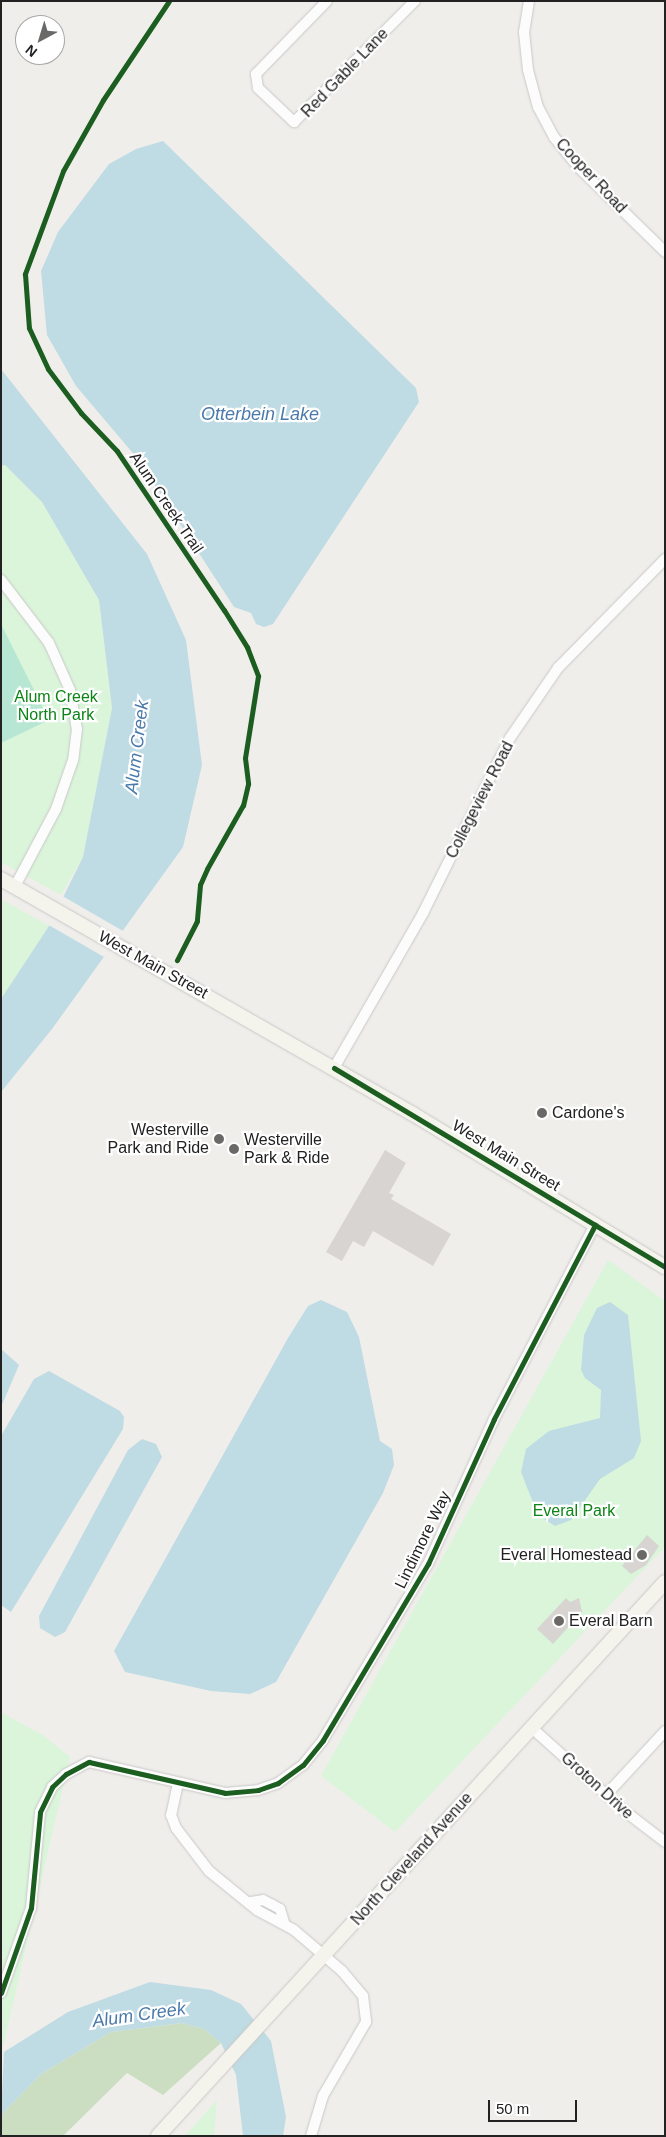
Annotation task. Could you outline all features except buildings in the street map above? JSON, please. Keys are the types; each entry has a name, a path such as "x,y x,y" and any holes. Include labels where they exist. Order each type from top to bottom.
{"main road":[{"name":"West Main Street","path":"1,878 334,1068 665,1267"},
{"name":"North Cleveland Avenue","path":"158,2136 665,1582"}],"street":[{"name":"Red Gable Lane","path":"327,1 257,71 258,88 288,119 298,122 415,1"},
{"name":"Cooper Road","path":"529,1 524,32 528,70 538,106 554,137 578,167 665,252"},
{"name":"Collegeview Road","path":"334,1068 423,913 510,738 558,668 665,559"},
{"path":"1,580 49,643 70,690 77,729 73,760 56,809 15,886"},
{"name":"Lindimore Way","path":"1,1993 30,1908 40,1812 52,1787 66,1774 89,1762 225,1793 258,1790 278,1783 303,1765 323,1740 428,1564 494,1419 595,1225"},
{"name":"Groton Drive","path":"532,1728 606,1795 665,1842"},
{"path":"606,1795 665,1731"},
{"path":"178,1783 171,1815 176,1828 209,1871 251,1902 257,1910 284,1922 324,1955 358,1989 367,2015 359,2039 323,2096 311,2136"}],"green space":[{"name":"Alum Creek North Park","path":"5,465 42,502 99,600 112,708 83,857 61,895 1,862 1,466"},
{"path":"1,624 49,720 1,743"},
{"path":"1,899 49,926 1,999"},
{"name":"Everal Park","path":"608,1260 665,1301 665,1547 395,1832 321,1776"},
{"path":"1,1712 44,1736 70,1757 1,2055"},
{"path":"182,2023 204,2029 221,2043 163,2095 127,2073 63,2136 1,2136 1,2115 41,2074 111,2032"},
{"path":"217,2100 214,2136 185,2136"}],"water":[{"name":"Otterbein Lake","path":"163,141 416,388 419,402 273,624 264,627 256,624 251,613 234,607 137,458 76,386 47,335 41,271 58,232 109,164 136,149"},
{"name":"Alum Creek","path":"1,369 147,554 186,640 202,765 183,847 52,1029 1,1092 1,999 49,926 83,857 112,708 99,600 42,502 5,465 1,466"},
{"path":"321,1300 347,1312 359,1337 380,1441 392,1449 394,1465 383,1493 276,1682 250,1694 211,1691 125,1672 114,1651 288,1338 308,1306"},
{"path":"610,1302 628,1315 641,1441 634,1458 600,1479 571,1520 555,1526 544,1519 532,1500 521,1472 526,1449 549,1431 600,1418 601,1390 585,1378 581,1370 584,1335 597,1308"},
{"path":"1,1349 19,1365 1,1407"},
{"path":"49,1371 120,1411 124,1417 123,1429 11,1612 1,1605 1,1436 34,1379"},
{"path":"142,1439 156,1444 162,1457 65,1632 55,1637 40,1628 39,1616 128,1450"},
{"name":"Alum Creek","path":"150,1982 211,1990 241,2004 271,2041 286,2117 283,2136 243,2136 236,2075 221,2043 204,2029 182,2023 111,2032 41,2074 1,2115 4,2052 68,2012"}],"pier":[{"path":"59,894 124,932 108,959 43,922"}],"cycle path":[{"name":"Alum Creek Trail","path":"169,1 103,100 63,171 25,274 29,328 48,369 81,413 117,451 224,610 247,647 258,676 245,758 248,784 243,805 200,885 197,921 177,960"},
{"path":"334,1068 665,1267"},
{"path":"1,1993 31,1908 40,1812 52,1787 66,1774 89,1762 225,1793 258,1790 278,1783 303,1765 323,1740 428,1564 494,1419 595,1225"}],"place":[{"name":"Cardone's","path":"542,1113"},
{"name":"Westerville Park and Ride","path":"219,1139"},
{"name":"Westerville Park & Ride","path":"234,1149"},
{"name":"Everal Homestead","path":"642,1555"},
{"name":"Everal Barn","path":"559,1621"}]}
